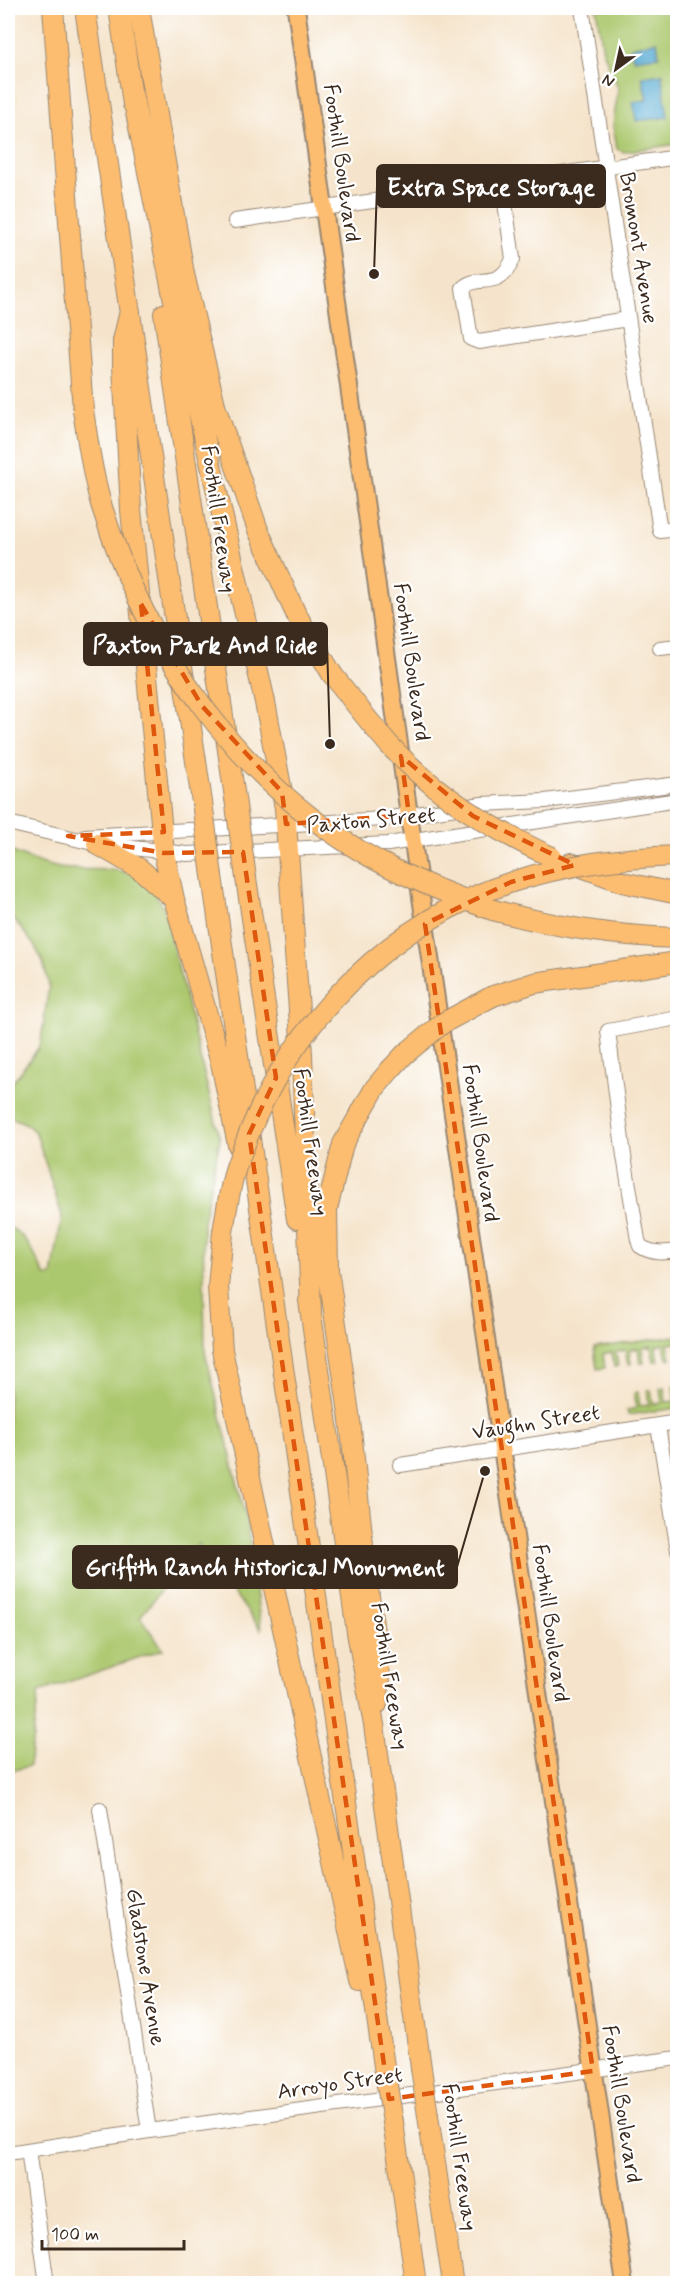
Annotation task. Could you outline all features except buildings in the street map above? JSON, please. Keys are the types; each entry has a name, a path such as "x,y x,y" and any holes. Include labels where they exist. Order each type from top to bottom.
{"highway":[{"path":"53,8 83,410 100,502 134,590 171,660 202,706 234,746 285,794 339,837 376,860 452,896 553,926 626,936 678,938"},
{"path":"85,8 416,2283"},
{"name":"Foothill Freeway","path":"119,8 357,1632 374,1725 453,2283"},
{"path":"140,8 184,274 216,409 258,530 296,614 332,674 395,751 451,800 490,826 552,856 622,882 678,894"},
{"path":"132,93 180,330 265,702 286,824 302,1054 311,1313"},
{"path":"130,311 123,341 123,366 131,510 164,832 164,853 174,900 221,1063 236,1132 259,1270 275,1317"},
{"path":"97,844 140,869 174,900"},
{"path":"385,2073 355,1962 222,1350 218,1287 223,1232 234,1173 258,1111 285,1062 322,1010 355,976 401,940 442,914 511,882 590,862 678,856"},
{"path":"374,1725 380,1676 366,1574 350,1420 327,1270 327,1209 343,1144 375,1088 405,1054 443,1023 493,996 534,983 678,962"}],"main road":[{"name":"Foothill Boulevard","path":"296,8 413,840 625,2283"}],"street":[{"name":"Bromont Avenue","path":"582,8 660,531 678,529"},
{"path":"235,221 678,157"},
{"path":"502,182 513,260 511,266 498,279 467,284 463,288 471,339 479,342 628,319"},
{"path":"660,648 678,646"},
{"name":"Paxton Street","path":"68,836 384,819 482,804 545,801 678,784"},
{"name":"Paxton Street","path":"8,823 97,844 187,854 386,844 678,800"},
{"path":"678,1018 608,1031 624,1156 640,1246 647,1251 662,1254 678,1251"},
{"name":"Vaughn Street","path":"400,1464 678,1422"},
{"path":"658,1425 678,1551"},
{"name":"Gladstone Avenue","path":"100,1809 149,2131"},
{"name":"Arroyo Street","path":"8,2153 149,2131 678,2058"},
{"path":"28,2150 47,2283"}],"highlighted area":[{"path":"141,604 202,706 282,792 286,824 409,815 401,756 473,816 575,865 511,882 425,924 593,2071 389,2099 249,1134 276,1078 243,852 164,853 68,836 164,832"}],"green space":[{"path":"596,8 677,8 677,144 624,152 617,149 613,126 618,88 603,51"},
{"path":"8,850 40,863 60,868 120,871 132,874 144,881 164,909 220,1139 203,1222 205,1352 247,1522 261,1630 198,1544 140,1617 163,1649 39,1692 29,1766 8,1772 8,1227 15,1230 26,1241 45,1276 52,1276 62,1216 36,1133 25,1123 8,1119 8,1088 37,1050 41,1041 49,985 43,962 34,945 8,914"},
{"path":"677,1336 677,1343 668,1344 671,1359 667,1359 664,1344 656,1346 658,1361 654,1361 651,1346 642,1348 644,1363 640,1363 638,1348 629,1350 631,1364 628,1365 625,1350 616,1352 618,1366 614,1367 612,1352 603,1354 605,1368 597,1369 594,1348"},
{"path":"673,1386 677,1386 677,1408 628,1415 627,1410 637,1408 634,1393 638,1392 640,1406 649,1405 647,1390 651,1390 653,1404 662,1403 660,1388 664,1387 666,1402 675,1401"}],"water":[{"path":"657,41 659,56 633,59 631,47"},
{"path":"663,74 668,117 636,121 633,102 647,100 642,77"}],"place":[{"name":"Extra Space Storage","path":"374,274"},
{"name":"Paxton Park And Ride","path":"330,744"},
{"name":"Griffith Ranch Historical Monument","path":"485,1471"}]}
